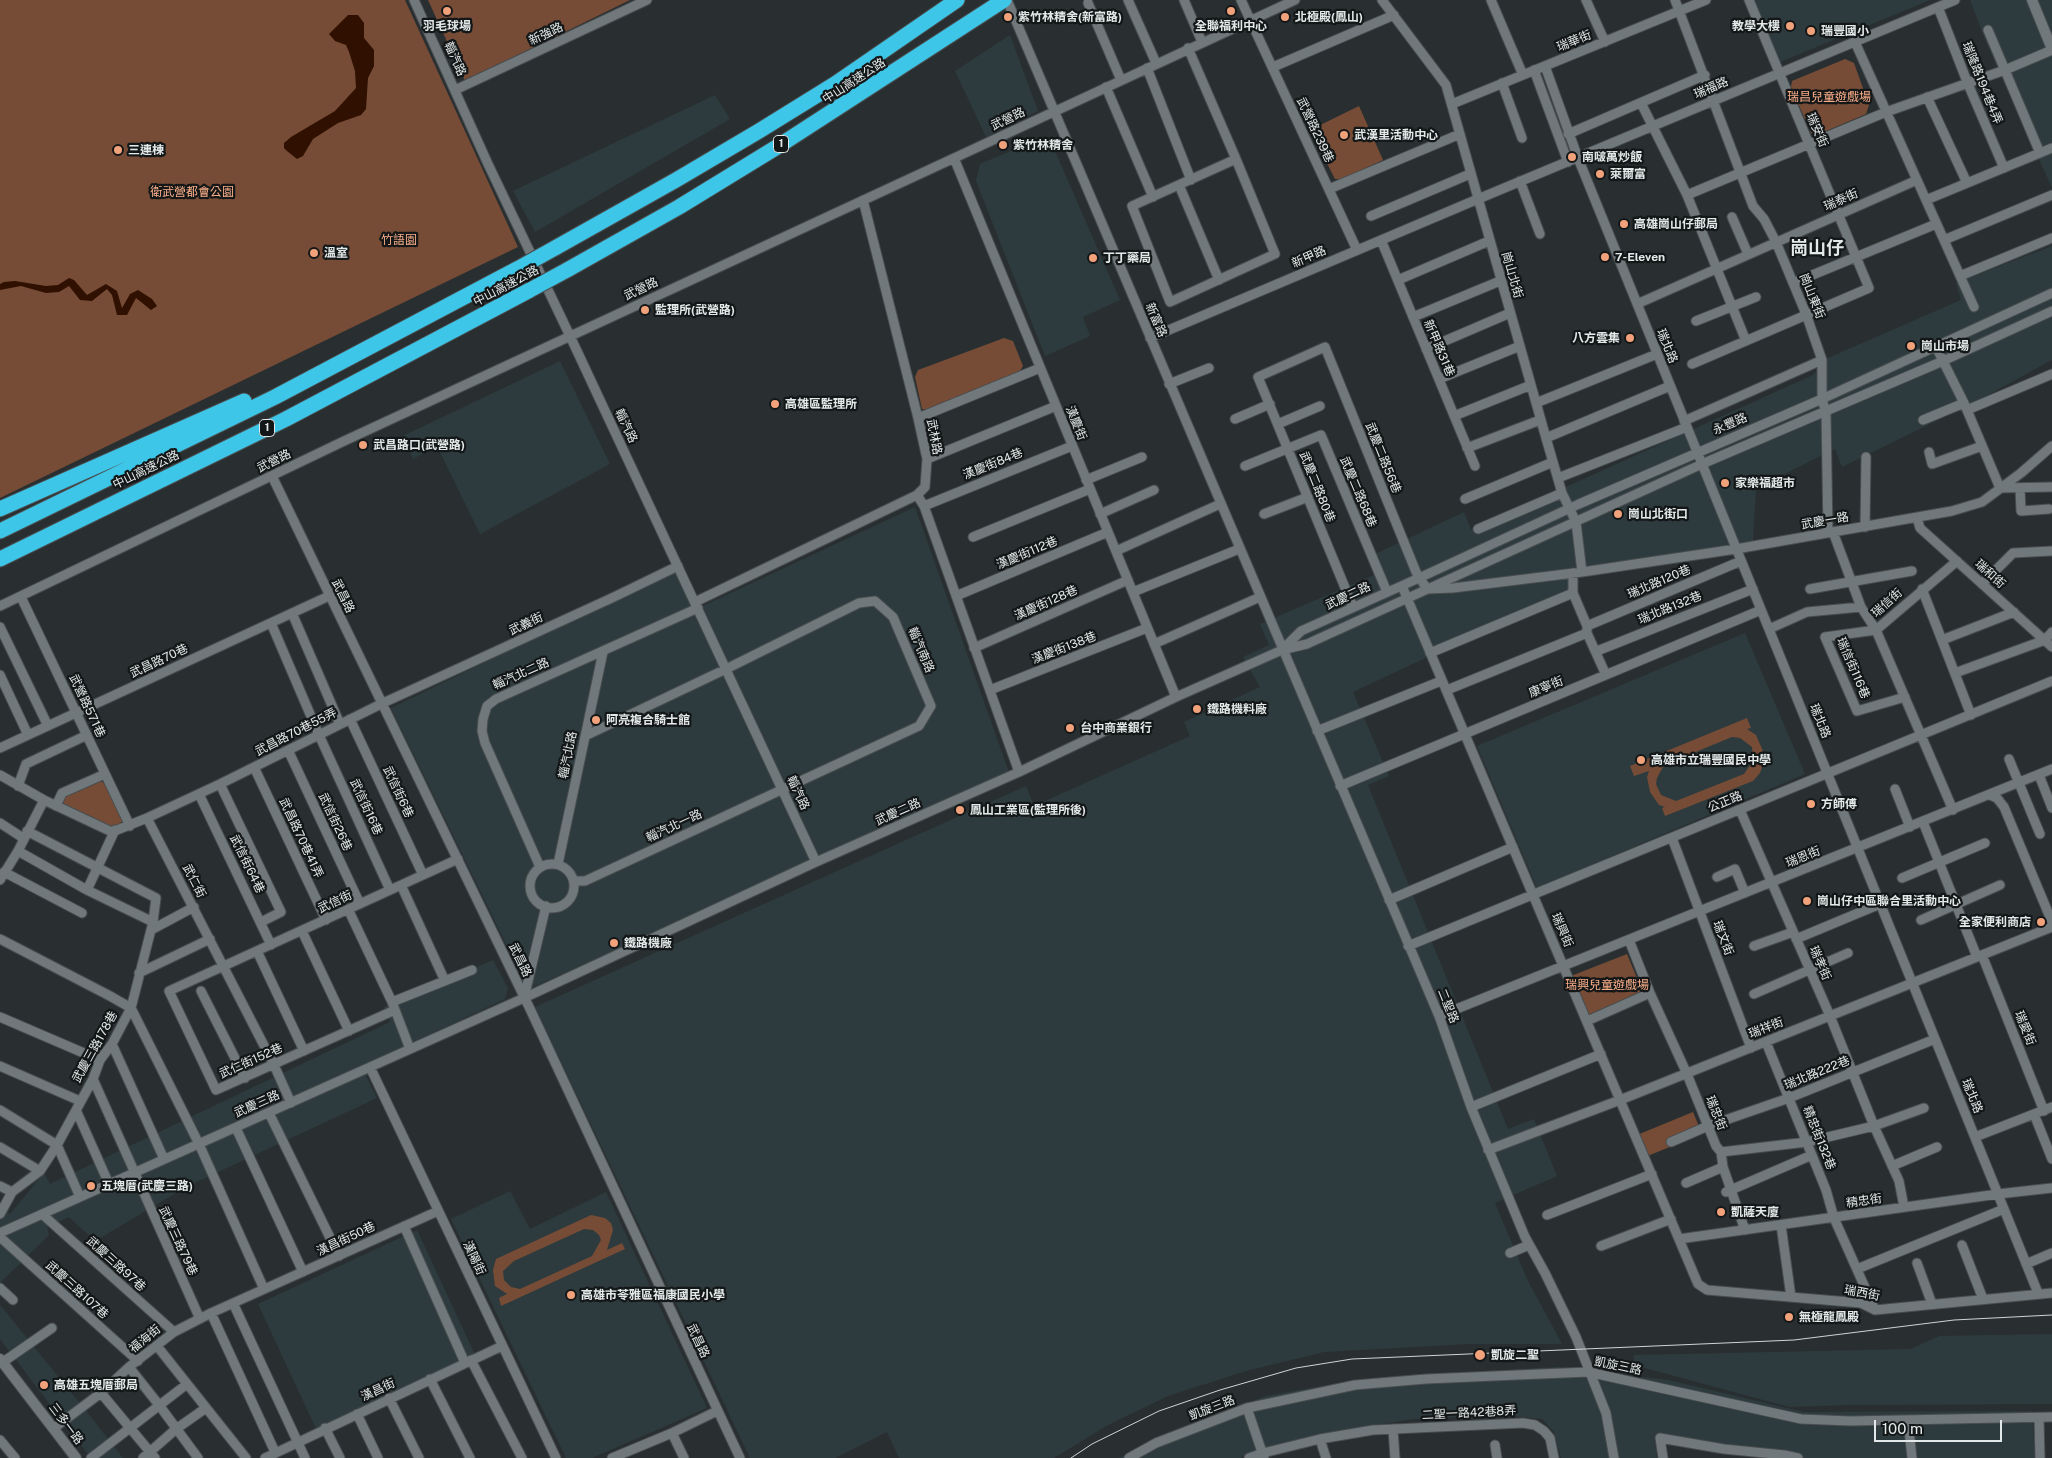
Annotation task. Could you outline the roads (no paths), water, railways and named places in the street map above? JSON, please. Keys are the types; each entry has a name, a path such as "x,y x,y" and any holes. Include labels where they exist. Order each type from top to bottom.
{"highway":[{"name":"中山高速公路","path":"0,530 44,511 275,397 556,248 676,180 835,84 956,0"},
{"name":"中山高速公路","path":"0,559 286,419 566,270 679,207 777,147 1006,0"},
{"path":"0,509 169,433 365,350"}],"street":[{"name":"輜汽路","path":"414,0 488,164 816,862"},
{"name":"新強路","path":"455,90 647,0"},
{"name":"新富路","path":"1006,0 1282,650"},
{"path":"1128,0 1156,64"},
{"path":"1184,0 1202,42"},
{"name":"武營路239巷","path":"1242,0 1357,250"},
{"name":"武營路","path":"0,606 570,336 1294,0"},
{"name":"崗山北街","path":"1382,0 1446,84 1540,420 1562,493 1576,522 1578,573 1573,593"},
{"path":"1491,0 1523,75"},
{"path":"1586,0 1605,42"},
{"name":"崗山東街","path":"1675,0 1753,206 1764,218 1776,242 1806,314 1822,360 1822,398 1826,413 1830,532 1852,582 1860,607 1876,630"},
{"name":"瑞華街","path":"1452,104 1706,0"},
{"name":"瑞安街","path":"1750,0 1869,288 1806,314"},
{"name":"瑞福路","path":"1478,199 1954,0"},
{"path":"1687,195 1886,112 2005,70 2052,49 2032,0"},
{"path":"1088,3 1121,80"},
{"name":"瑞隆路194巷4弄","path":"1938,7 2004,168"},
{"path":"1273,66 1394,15"},
{"path":"1988,30 2040,153"},
{"path":"1855,42 1974,307"},
{"path":"1188,48 1236,159 1275,254 1170,302 1132,206 1236,159"},
{"name":"瑞北路","path":"1545,66 1568,134 2038,1293"},
{"path":"1147,68 1191,180"},
{"path":"1534,70 1568,162"},
{"path":"1568,134 1705,75"},
{"path":"1502,83 1522,138"},
{"path":"1106,87 1153,197"},
{"path":"1927,97 1967,183"},
{"path":"1641,103 1687,195 1746,341"},
{"path":"1329,189 1460,134"},
{"path":"1926,200 2052,148"},
{"name":"漢慶街","path":"954,158 1176,697"},
{"path":"1371,216 1470,174"},
{"name":"瑞泰街","path":"1637,304 1917,180"},
{"path":"1520,181 1540,234"},
{"path":"1178,185 1219,280"},
{"path":"1944,240 2052,195"},
{"name":"新甲路","path":"1150,338 1478,199"},
{"name":"武林路","path":"863,200 927,459 925,487 917,495"},
{"path":"1732,217 1748,254"},
{"path":"1793,283 1936,224"},
{"path":"1960,276 2052,238"},
{"name":"新甲路31巷","path":"1381,240 1475,466"},
{"path":"1398,280 1489,241"},
{"path":"1413,317 1500,281"},
{"name":"永豐路","path":"1419,578 1570,508 1822,398 2052,294"},
{"path":"1696,321 1756,297"},
{"path":"1419,578 1427,589 1702,464 1943,362 2052,311"},
{"path":"1426,349 1510,313"},
{"path":"1692,364 1806,314"},
{"path":"1439,379 1520,346"},
{"name":"武慶二路56巷","path":"1258,377 1325,347 1419,578"},
{"path":"1936,347 1965,406 2000,488 2052,487"},
{"path":"1536,403 1657,354"},
{"path":"1558,478 1686,424 1822,360"},
{"path":"918,418 1040,368"},
{"path":"1169,384 1209,368"},
{"path":"1923,420 2052,374"},
{"name":"武慶二路80巷","path":"1258,377 1353,607"},
{"path":"1454,416 1530,385"},
{"path":"1546,438 1670,386"},
{"path":"1235,419 1270,404"},
{"path":"927,459 1056,406"},
{"path":"1278,424 1320,406"},
{"path":"1467,448 1540,420"},
{"name":"武慶二路68巷","path":"1288,448 1320,435 1387,592"},
{"name":"漢慶街84巷","path":"924,506 1072,446"},
{"path":"1930,452 1932,464 1982,446"},
{"name":"武慶一路","path":"1578,573 1866,527 1917,518 1982,502 2052,446"},
{"path":"1245,466 1288,448"},
{"path":"1086,480 1142,457"},
{"path":"1866,457 1866,527"},
{"path":"1465,499 1553,462"},
{"name":"武昌路","path":"272,476 458,859 740,1458"},
{"path":"2020,488 2021,511 2049,509"},
{"path":"973,537 1090,489"},
{"path":"1100,514 1154,490"},
{"path":"1478,529 1562,493"},
{"path":"696,605 917,495 924,506 1019,772"},
{"path":"1264,514 1308,497"},
{"path":"1116,551 1220,504"},
{"name":"瑞和街","path":"1917,518 1920,528 2052,646"},
{"name":"漢慶街112巷","path":"956,596 1108,532"},
{"path":"1133,592 1239,549"},
{"path":"1982,584 2013,553 2052,551"},
{"name":"瑞北路120巷","path":"1447,690 1741,561"},
{"name":"瑞信街","path":"1953,810 1876,630 1957,561"},
{"name":"武義街","path":"383,703 678,566"},
{"path":"1810,589 1912,571"},
{"name":"武慶二路","path":"524,998 816,862 1019,772 1176,697 1282,650 1307,644 1427,589 1453,588 1578,573"},
{"name":"武慶二路","path":"1282,650 1301,631 1419,578"},
{"name":"漢慶街128巷","path":"974,648 1128,580"},
{"name":"瑞興街","path":"1402,586 1698,1284"},
{"name":"瑞北路132巷","path":"1597,651 1753,589"},
{"path":"1922,589 1971,715"},
{"path":"1430,653 1573,593 1606,675"},
{"name":"武昌路70巷","path":"0,748 329,596"},
{"name":"武營路571巷","path":"21,597 130,826"},
{"path":"1154,644 1260,597"},
{"name":"輜汽南路","path":"726,669 859,603 875,601 893,617 931,706 919,726 783,789"},
{"name":"輜汽北二路","path":"540,867 485,743 482,731 487,706 496,699 603,652 696,605"},
{"path":"1769,629 1807,612 1860,607"},
{"name":"康寧街","path":"1340,786 1761,610"},
{"path":"1942,640 2014,612"},
{"path":"292,613 340,724"},
{"name":"武信街16巷","path":"271,623 318,735 390,890"},
{"path":"0,627 48,726"},
{"name":"漢慶街138巷","path":"990,690 1148,628"},
{"name":"瑞信街116巷","path":"1876,630 1826,637 1857,711 1905,697"},
{"path":"1955,673 2044,640 2052,632"},
{"name":"二聖路","path":"1282,650 1439,1016 1488,1150 1529,1244 1576,1337 1588,1372 1606,1413 1614,1458"},
{"name":"輜汽北路","path":"558,864 603,652"},
{"path":"585,736 726,669"},
{"path":"0,674 28,735"},
{"path":"1317,731 1441,681"},
{"name":"公正路","path":"1408,946 2052,681"},
{"name":"武昌路70巷55弄","path":"147,818 383,703"},
{"name":"武信街6巷","path":"350,719 423,875"},
{"path":"18,786 26,764 87,735"},
{"name":"武信街26巷","path":"288,750 360,904"},
{"path":"2009,759 2040,834"},
{"name":"武昌路70巷41弄","path":"254,767 326,920"},
{"name":"瑞恩街","path":"1439,1016 2052,769"},
{"path":"56,806 62,793 106,774"},
{"path":"2039,774 2052,808"},
{"path":"0,775 44,800 112,832 147,818"},
{"path":"220,784 280,912 261,922"},
{"name":"輜汽北一路","path":"574,881 586,881 783,789"},
{"path":"1895,789 1910,827"},
{"name":"武信街64巷","path":"199,794 271,945"},
{"path":"1990,795 1997,798 2004,807 2052,922"},
{"path":"44,800 2,876 82,914"},
{"name":"瑞孝街","path":"1740,810 1830,1016 1874,1126 1899,1181 1904,1207"},
{"name":"武仁街","path":"147,818 274,1065 291,1103"},
{"name":"瑞愛街","path":"1923,822 1956,904 2048,1109"},
{"path":"0,823 98,868"},
{"path":"87,890 115,830"},
{"name":"瑞文街","path":"1672,838 1751,1048"},
{"path":"1902,878 1985,843"},
{"path":"1389,900 1513,847"},
{"path":"18,850 152,926 194,907"},
{"name":"武信街","path":"223,967 458,859"},
{"path":"558,864 571,874 574,881 574,890 565,904 555,907 546,906 538,902 532,895 532,878 540,867 558,864"},
{"name":"武慶三路178巷","path":"0,1214 12,1192 40,1171 93,1079 100,1060 112,1044 131,1008 152,926 156,898 98,868"},
{"path":"1716,877 1735,870 1745,893"},
{"path":"401,885 445,981"},
{"path":"1922,920 2000,885"},
{"path":"1754,946 1795,935 1880,904"},
{"path":"524,998 546,906"},
{"path":"348,909 394,1006 410,1049"},
{"name":"瑞祥街","path":"1488,1150 1687,1074 2052,927"},
{"path":"302,931 349,1032"},
{"path":"0,939 131,1008 200,1144 264,1290"},
{"path":"139,973 210,939"},
{"name":"瑞忠街","path":"1629,940 1650,993 1721,1152 1728,1190 1745,1230"},
{"path":"257,951 304,1051"},
{"path":"1754,994 1848,953"},
{"name":"武仁街152巷","path":"223,967 169,991 216,1090 349,1032 394,1006 472,970"},
{"path":"201,990 245,1078"},
{"path":"1587,1021 1650,993"},
{"name":"武慶三路","path":"0,1235 42,1214 524,998"},
{"path":"0,1017 100,1060"},
{"name":"瑞北路222巷","path":"1671,1142 1708,1126 1789,1098 1935,1039"},
{"name":"精忠街132巷","path":"1766,1042 1826,1190 1834,1218 1875,1310"},
{"path":"112,1044 164,1160"},
{"path":"1471,1107 1601,1054"},
{"path":"0,1066 80,1101"},
{"name":"漢陽街","path":"370,1068 556,1458"},
{"name":"武慶三路79巷","path":"93,1079 200,1319"},
{"path":"1721,1152 1807,1142 1874,1126 1924,1108"},
{"path":"1975,1137 2048,1109"},
{"path":"0,1110 57,1144 80,1197"},
{"path":"76,1110 109,1184"},
{"path":"269,1113 340,1256"},
{"path":"2034,1114 2052,1159"},
{"path":"236,1128 303,1272"},
{"path":"1892,1166 1937,1146"},
{"path":"0,1147 40,1171"},
{"path":"1728,1190 1812,1155"},
{"path":"1686,1183 1723,1167"},
{"path":"1547,1215 1652,1174"},
{"path":"0,1186 12,1192"},
{"name":"精忠街","path":"1679,1239 2052,1188"},
{"path":"1857,1268 2004,1209"},
{"name":"漢昌街50巷","path":"264,1290 438,1210"},
{"name":"武慶三路97巷","path":"42,1214 174,1332"},
{"path":"1601,1246 1671,1220"},
{"path":"1782,1225 1791,1297"},
{"path":"404,1226 468,1362 522,1458"},
{"name":"武慶三路107巷","path":"0,1235 138,1361"},
{"path":"1510,1253 1529,1244"},
{"path":"1962,1244 1983,1299"},
{"path":"2026,1264 2052,1253"},
{"path":"1917,1263 1932,1304"},
{"name":"瑞西街","path":"1698,1284 1707,1290 1861,1303 1875,1310 2052,1293"},
{"path":"0,1288 13,1300"},
{"name":"福海街","path":"54,1428 101,1393 129,1367 174,1332 211,1313 264,1290"},
{"path":"233,1303 305,1458"},
{"path":"211,1313 275,1452"},
{"path":"1,1360 52,1328"},
{"path":"157,1346 246,1458"},
{"name":"漢昌街","path":"265,1458 502,1346"},
{"name":"三多一路","path":"1,1360 76,1458"},
{"path":"129,1367 159,1404 198,1458"},
{"name":"凱旋三路","path":"1129,1458 1156,1443 1247,1408 1355,1386 1426,1380 1588,1372 1801,1419 1850,1421 2052,1417"},
{"path":"430,1379 470,1458"},
{"path":"91,1458 187,1384"},
{"path":"101,1393 153,1455"},
{"path":"389,1398 419,1458"},
{"path":"143,1458 153,1455 176,1429 206,1408"},
{"path":"1247,1408 1264,1455"},
{"path":"612,1458 633,1454 717,1411"},
{"path":"357,1414 378,1458"},
{"path":"2039,1418 2040,1458"},
{"path":"1908,1420 1912,1458"},
{"name":"二聖一路42巷8弄","path":"1249,1458 1320,1438 1393,1429 1523,1423 1535,1425 1544,1431 1550,1438 1554,1458"},
{"path":"325,1428 340,1458"},
{"path":"1393,1429 1395,1458"},
{"path":"672,1433 684,1458"},
{"path":"1320,1438 1326,1458"},
{"path":"1663,1458 1660,1438 1725,1454 1798,1458"},
{"path":"0,1440 15,1458"},
{"path":"1495,1445 1497,1458"}],"tram line":[{"path":"1071,1458 1092,1444 1159,1411 1220,1390 1296,1368 1352,1359 1794,1340 1954,1320 2052,1315"}],"place":[{"name":"羽毛球場","path":"447,11"},
{"name":"全聯福利中心","path":"1231,11"},
{"name":"紫竹林精舍(新富路)","path":"1008,17"},
{"name":"北極殿(鳳山)","path":"1285,17"},
{"name":"教學大樓","path":"1790,26"},
{"name":"瑞豐國小","path":"1811,31"},
{"name":"武漢里活動中心","path":"1344,135"},
{"name":"紫竹林精舍","path":"1003,145"},
{"name":"三連棟","path":"118,150"},
{"name":"南啵萬炒飯","path":"1572,157"},
{"name":"萊爾富","path":"1600,174"},
{"name":"高雄崗山仔郵局","path":"1624,224"},
{"name":"溫室","path":"314,253"},
{"name":"7-Eleven","path":"1605,257"},
{"name":"丁丁藥局","path":"1093,258"},
{"name":"監理所(武營路)","path":"645,310"},
{"name":"八方雲集","path":"1630,338"},
{"name":"崗山市場","path":"1911,346"},
{"name":"高雄區監理所","path":"775,404"},
{"name":"武昌路口(武營路)","path":"363,445"},
{"name":"家樂福超市","path":"1725,483"},
{"name":"崗山北街口","path":"1618,514"},
{"name":"鐵路機料廠","path":"1197,709"},
{"name":"阿亮複合騎士館","path":"596,720"},
{"name":"台中商業銀行","path":"1070,728"},
{"name":"高雄市立瑞豐國民中學","path":"1641,760"},
{"name":"方師傅","path":"1811,804"},
{"name":"鳳山工業區(監理所後)","path":"960,810"},
{"name":"崗山仔中區聯合里活動中心","path":"1807,901"},
{"name":"全家便利商店","path":"2041,922"},
{"name":"鐵路機廠","path":"614,943"},
{"name":"五塊厝(武慶三路)","path":"91,1186"},
{"name":"凱薩天廈","path":"1721,1212"},
{"name":"高雄市苓雅區福康國民小學","path":"571,1295"},
{"name":"無極龍鳳殿","path":"1789,1317"},
{"name":"凱旋二聖","path":"1480,1355"},
{"name":"高雄五塊厝郵局","path":"44,1385"}],"district":[{"name":"崗山仔","path":"1817,248"}],"park label":[{"name":"瑞昌兒童遊戲場","path":"1829,97"},
{"name":"衛武營都會公園","path":"192,192"},
{"name":"竹語園","path":"399,240"},
{"name":"瑞興兒童遊戲場","path":"1607,985"}]}
